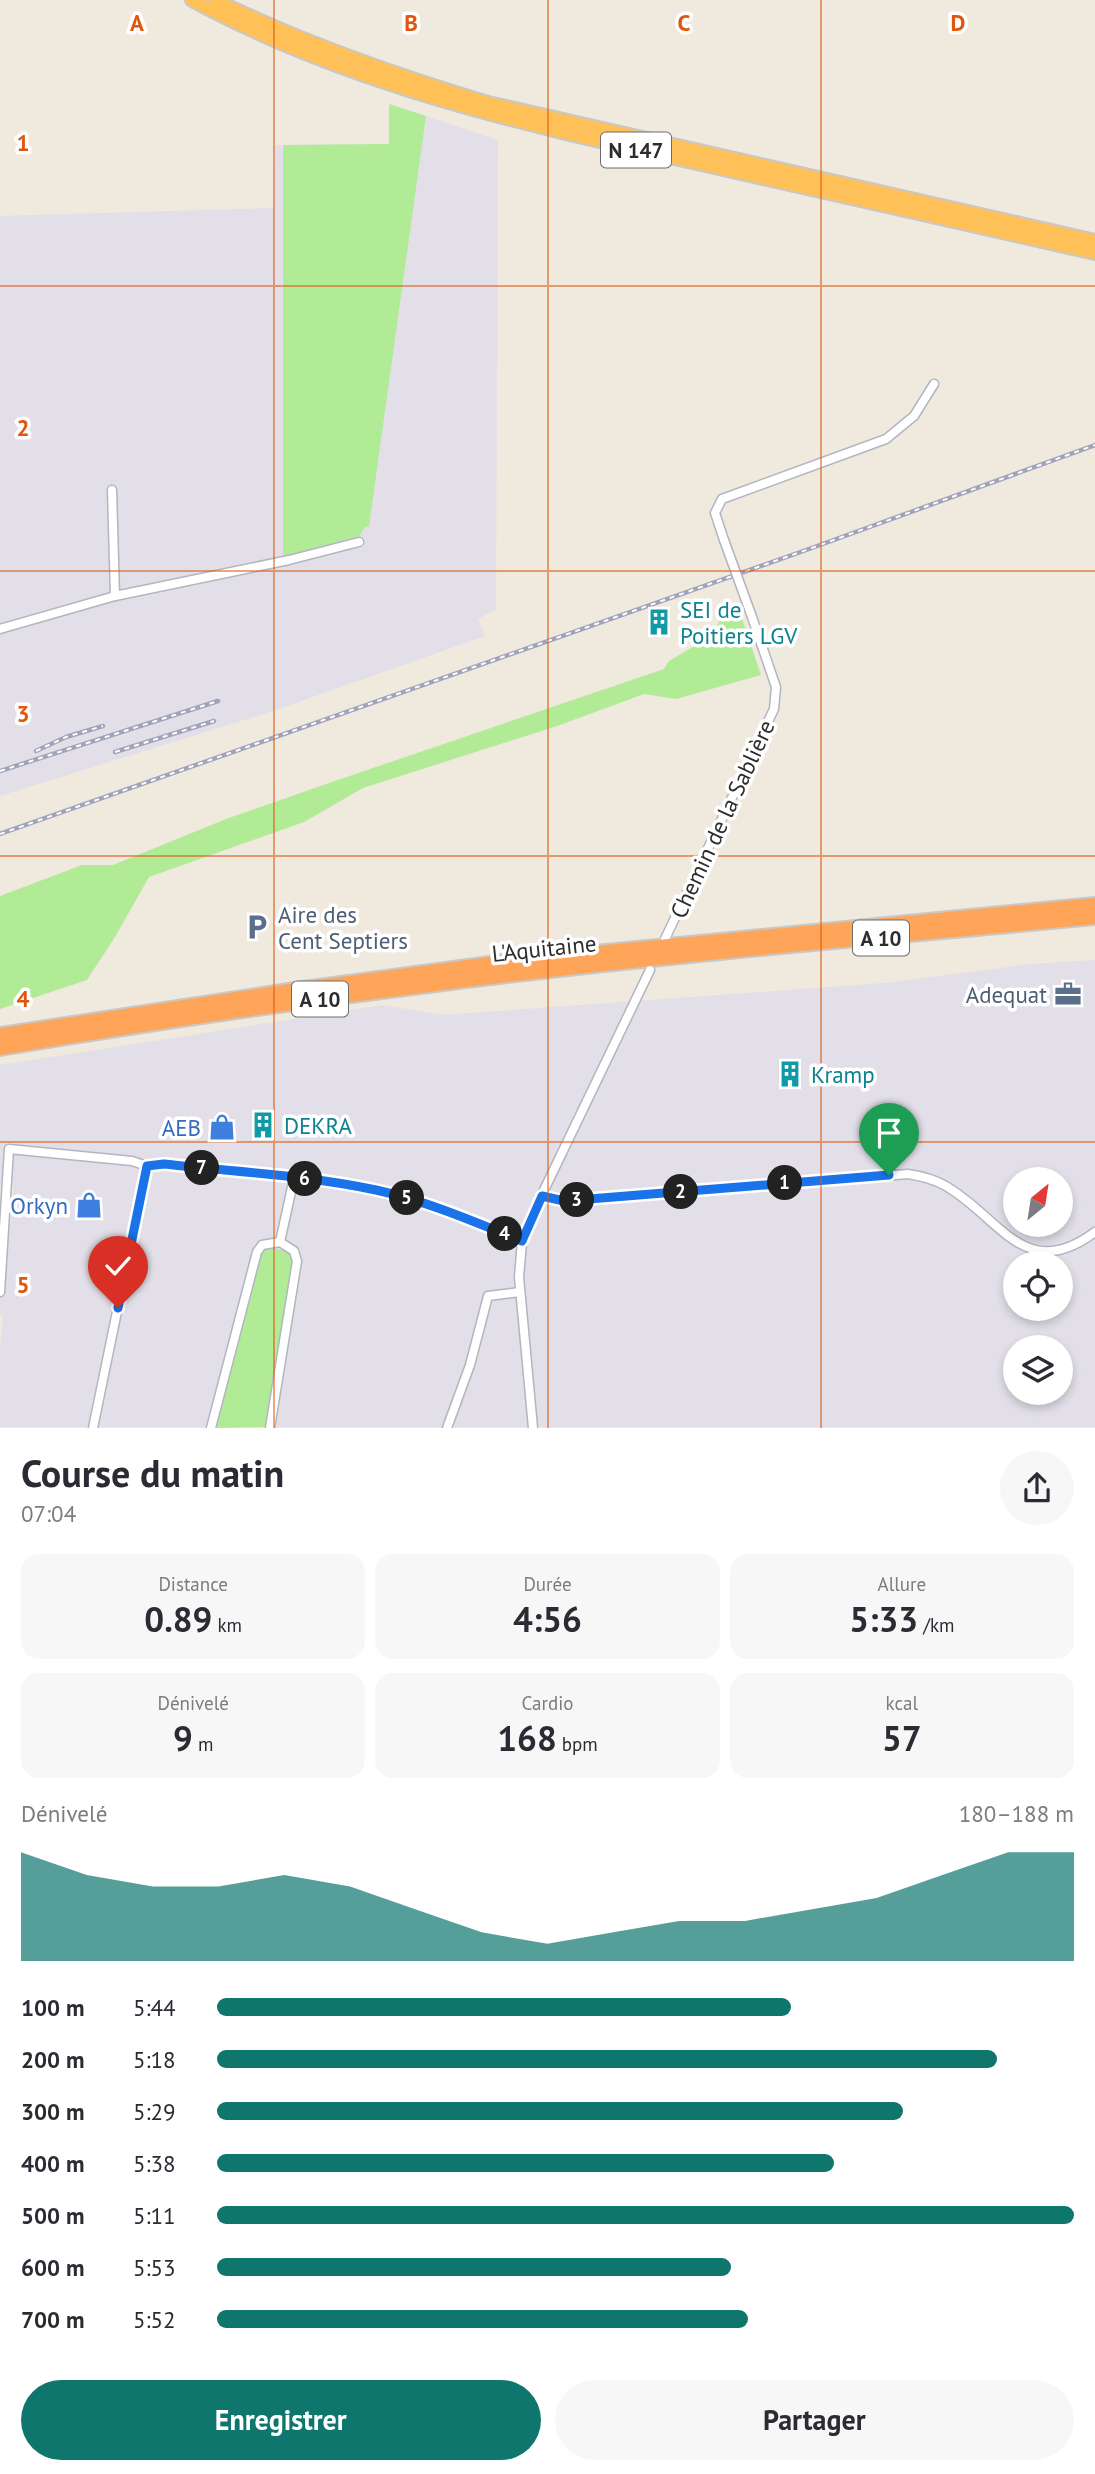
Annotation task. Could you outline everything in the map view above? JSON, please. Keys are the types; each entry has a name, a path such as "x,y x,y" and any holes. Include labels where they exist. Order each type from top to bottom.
{"highway":[{"name":"N 147","path":"192,0 261,33 369,78 481,113 1095,253"},
{"name":"N 147","path":"215,0 327,49 488,103 1095,241"},
{"name":"L'Aquitaine","path":"0,1035 265,994 500,963 1095,905"},
{"name":"L'Aquitaine","path":"0,1048 429,984 1095,917"}],"street":[{"name":"Chemin de la Sablière","path":"665,939 774,709 776,687 715,513 722,499 886,439 914,416 934,384"},
{"path":"112,490 115,596"},
{"path":"0,629 115,596 292,560 359,542"},
{"path":"533,1427 520,1292 519,1262 522,1241 650,970"},
{"path":"0,1292 9,1149 132,1161 147,1166 164,1164 351,1185 396,1195 466,1218 522,1241"},
{"path":"93,1427 147,1166"},
{"path":"542,1196 564,1201 908,1174 922,1176 946,1186 1023,1246 1044,1252 1056,1252 1072,1248 1095,1232"},
{"path":"280,1242 293,1178"},
{"path":"211,1427 257,1252 262,1245 280,1242 294,1251 297,1261 270,1427"},
{"path":"447,1427 470,1365 488,1296 520,1292"}],"shaded area":[{"path":"389,104 498,140 496,609 478,619 485,636 273,711 0,796 0,216 274,208 275,145 389,144"},
{"path":"1095,960 1095,1427 0,1427 0,1348 3,1316 0,1316 0,1234 9,1233 14,1186 0,1186 0,1065 383,1005 443,1015 884,983 1031,964"}],"green space":[{"path":"389,104 426,116 369,526 365,527 359,536 283,557 283,145 389,144"},
{"path":"738,607 761,675 676,699 644,694 557,726 363,788 304,822 149,877 87,980 0,1009 0,896 82,865 113,865 226,819 664,669 669,661 710,637 721,619 732,615"},
{"path":"263,1248 286,1251 293,1256 293,1261 265,1427 214,1428 259,1255"}],"railway":[{"path":"0,834 809,549 1095,445"},
{"path":"0,771 218,701"},
{"path":"115,752 214,721"},
{"path":"36,751 66,737 103,726"}],"place":[{"name":"SEI de Poitiers LGV","path":"659,622"},
{"name":"Aire des Cent Septiers","path":"257,927"},
{"name":"Adequat","path":"1068,994"},
{"name":"Kramp","path":"790,1074"},
{"name":"DEKRA","path":"263,1125"},
{"name":"AEB","path":"222,1127"},
{"name":"Orkyn","path":"89,1205"}],"route":[{"path":"118,1308 147,1166 164,1164 329,1181 378,1190 466,1218 522,1241 542,1196 564,1201 889,1175"}]}
